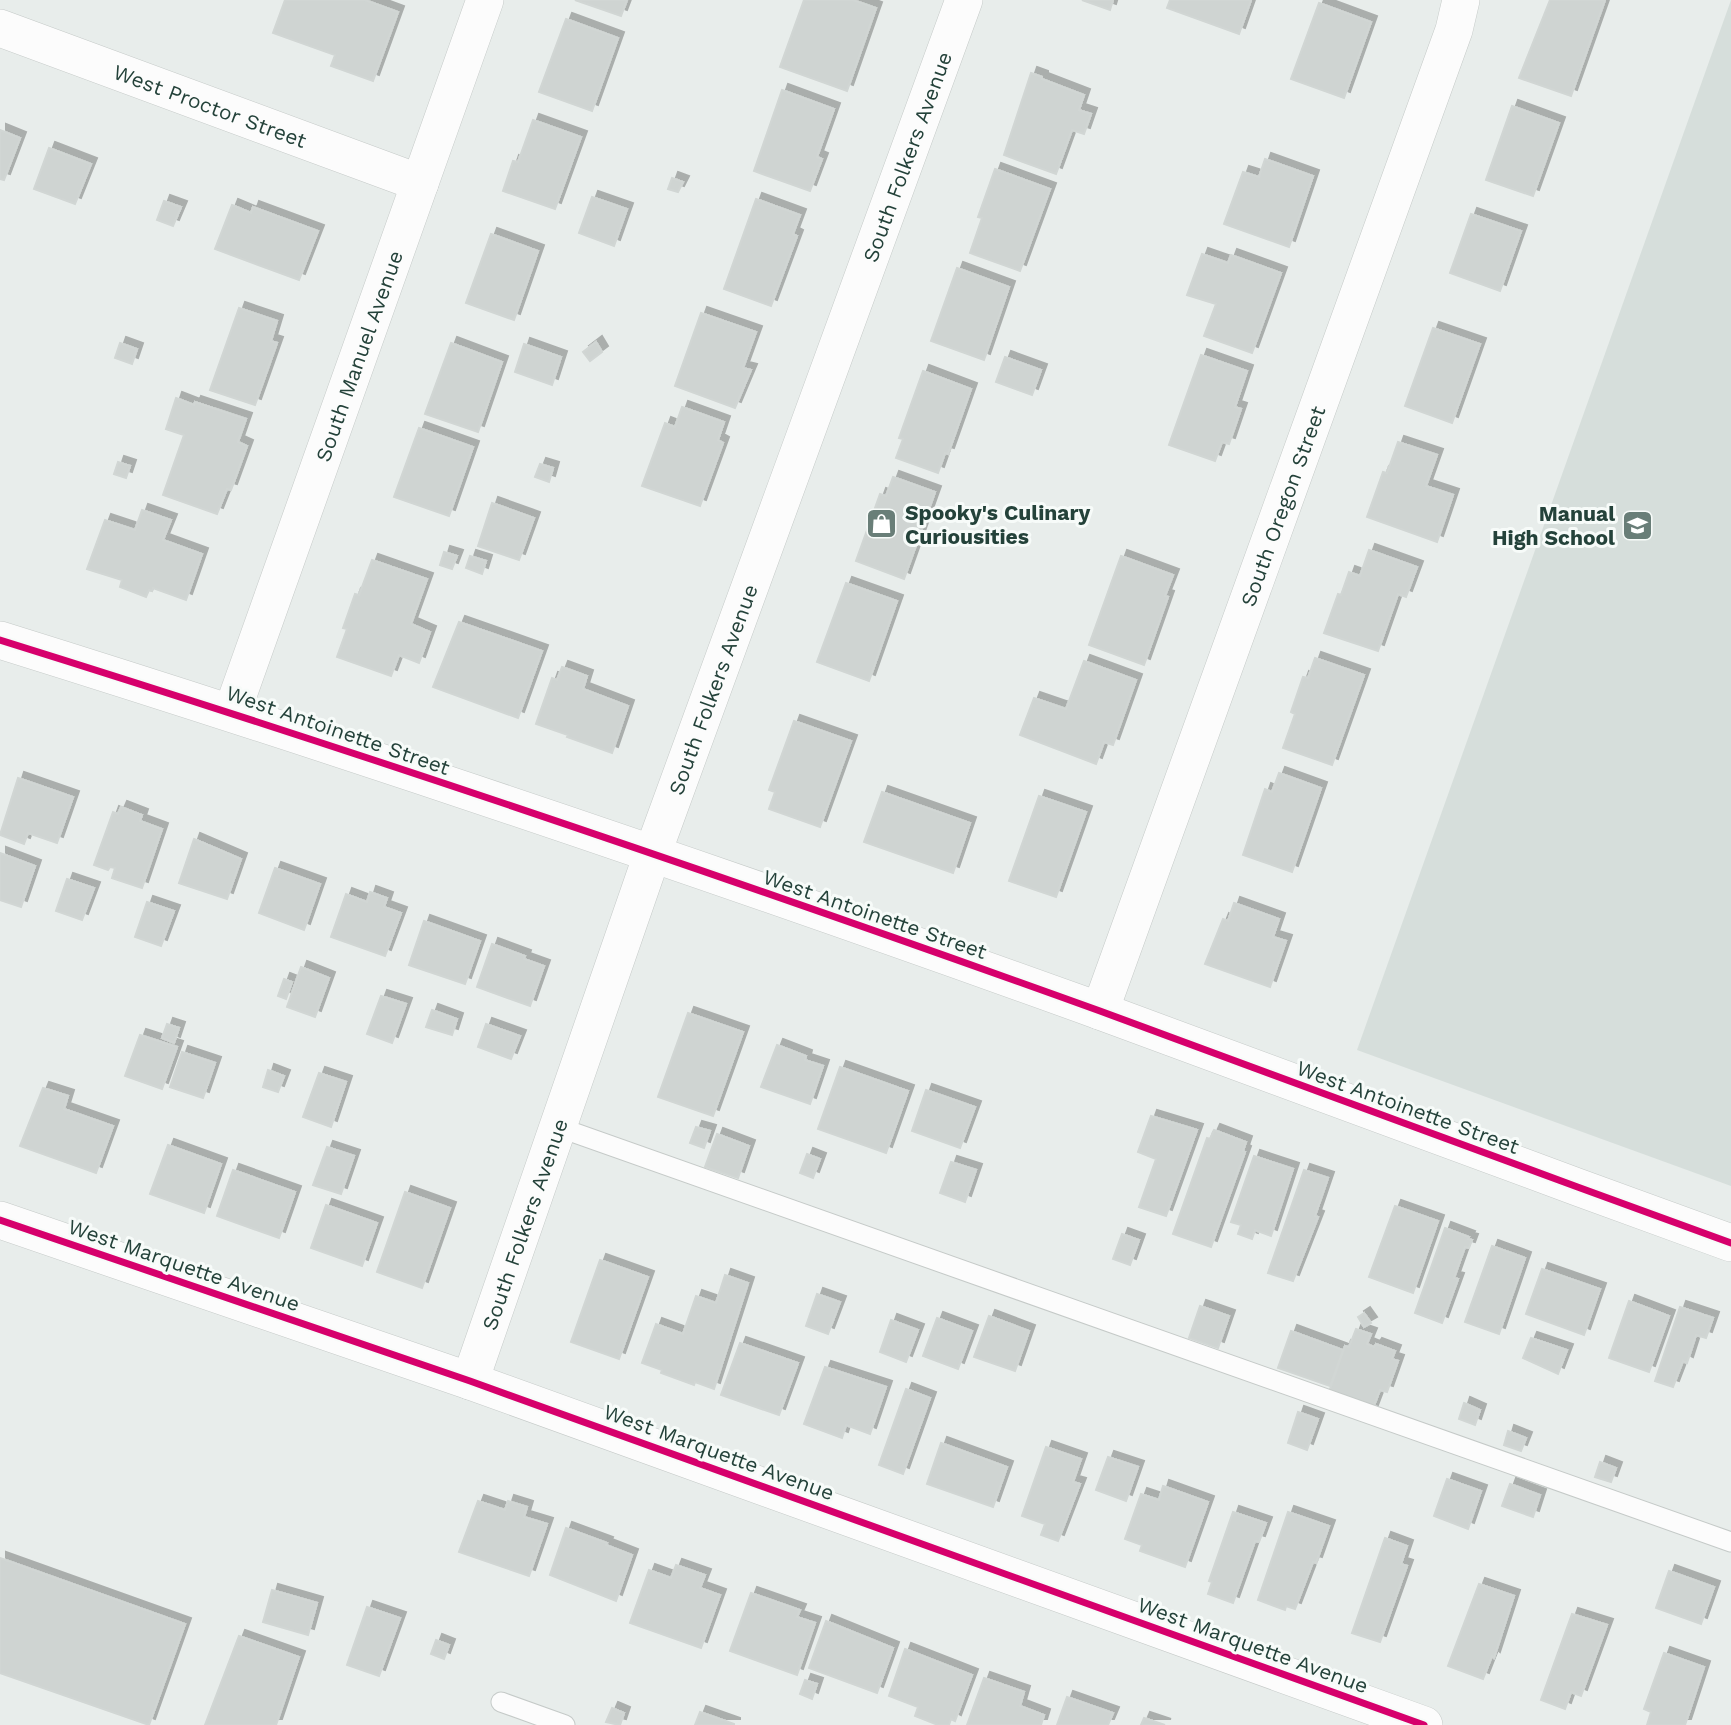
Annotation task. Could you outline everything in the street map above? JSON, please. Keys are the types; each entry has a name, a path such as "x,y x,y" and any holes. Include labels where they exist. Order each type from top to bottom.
{"street":[{"name":"South Manuel Avenue","path":"232,712 485,0"},
{"name":"South Folkers Avenue","path":"470,1381 652,855 964,0"},
{"name":"South Oregon Street","path":"1100,1011 1454,30 1461,0"},
{"name":"West Proctor Street","path":"0,28 420,183"},
{"name":"West Antoinette Street","path":"0,640 232,712 652,855 1100,1011 1731,1242"},
{"name":"West Marquette Avenue","path":"0,1220 470,1381 1424,1725"}],"lane":[{"path":"558,1128 1731,1542"},
{"path":"500,1702 565,1725"}],"shaded area":[{"name":"Manual High School","path":"1731,0 1731,1186 1357,1050"}],"building":[{"path":"285,0 365,0 398,12 373,81 331,66 335,55 273,33"},
{"path":"575,0 627,0 621,16"},
{"path":"804,0 853,0 876,8 847,91 780,67"},
{"path":"1082,0 1113,0 1110,10"},
{"path":"1170,0 1251,0 1239,34 1167,8"},
{"path":"1550,0 1605,0 1571,96 1519,78"},
{"path":"1319,3 1371,22 1344,98 1291,79"},
{"path":"566,19 618,38 592,111 539,92"},
{"path":"1031,73 1084,95 1079,110 1091,114 1084,134 1072,130 1056,174 1004,155"},
{"path":"782,90 834,109 817,157 822,159 810,191 754,171"},
{"path":"1512,106 1559,123 1533,196 1486,180"},
{"path":"533,120 581,137 555,209 503,191 513,161 518,162"},
{"path":"0,130 20,138 4,180 0,179"},
{"path":"49,148 91,164 75,204 34,189"},
{"path":"1265,159 1313,176 1289,247 1224,224 1243,172 1259,177"},
{"path":"995,169 1050,189 1020,271 970,253 982,218 978,217"},
{"path":"672,178 683,182 678,192 668,189"},
{"path":"592,197 627,209 614,246 579,233"},
{"path":"756,199 800,215 793,234 797,236 771,306 724,289"},
{"path":"164,201 181,207 173,226 157,220"},
{"path":"232,205 251,213 253,207 318,231 299,280 215,249"},
{"path":"1471,214 1521,231 1500,291 1450,273"},
{"path":"491,234 538,251 514,320 466,303"},
{"path":"1202,254 1228,263 1231,255 1281,273 1252,353 1204,336 1216,304 1187,295"},
{"path":"957,268 1009,287 984,360 931,341"},
{"path":"239,308 277,321 271,341 277,343 255,405 210,390"},
{"path":"701,313 756,332 743,368 751,370 735,408 675,386"},
{"path":"1433,328 1480,344 1452,423 1405,406"},
{"path":"596,342 602,352 590,361 583,352"},
{"path":"120,343 137,349 132,364 115,358"},
{"path":"451,343 502,362 478,432 425,414"},
{"path":"524,344 561,357 552,385 515,372"},
{"path":"1201,355 1247,371 1235,407 1241,409 1229,444 1222,442 1215,461 1169,445"},
{"path":"1005,357 1041,370 1032,395 996,382"},
{"path":"923,371 971,389 948,454 945,453 938,473 896,458 903,439 899,438"},
{"path":"176,398 246,419 238,442 247,446 231,490 227,489 217,514 163,495 184,435 166,429"},
{"path":"682,407 724,422 718,440 723,443 700,506 642,486 665,423 675,427"},
{"path":"419,428 473,447 449,516 394,497"},
{"path":"1398,442 1437,455 1426,486 1453,495 1437,542 1367,517 1383,472 1387,473"},
{"path":"118,462 130,466 126,478 114,474"},
{"path":"540,464 553,468 549,482 535,477"},
{"path":"893,477 935,492 904,579 856,561 880,494 886,496"},
{"path":"492,503 534,518 519,560 478,546"},
{"path":"142,510 171,520 163,540 202,554 186,600 153,588 146,597 120,587 122,580 87,569 105,520 135,530"},
{"path":"1369,550 1417,567 1406,597 1398,594 1378,651 1324,633 1349,572 1360,576"},
{"path":"444,552 457,556 452,569 440,565"},
{"path":"470,556 486,561 482,574 466,568"},
{"path":"1121,556 1173,575 1144,665 1089,645"},
{"path":"372,560 427,579 411,624 430,632 419,663 399,655 391,676 337,657 347,629 343,628 355,594 359,595"},
{"path":"846,583 897,601 869,681 817,662"},
{"path":"459,622 542,651 518,718 433,687"},
{"path":"1315,658 1364,675 1332,765 1283,748 1295,714 1291,712 1303,677 1308,678"},
{"path":"1084,661 1136,680 1113,745 1104,742 1096,764 1020,735 1034,698 1066,709"},
{"path":"562,667 587,676 583,689 628,706 612,753 536,724 552,678 557,680"},
{"path":"794,721 851,741 820,827 769,809 775,792 769,790"},
{"path":"1279,773 1321,788 1292,872 1243,855 1265,789 1272,792"},
{"path":"18,778 73,797 57,843 28,833 24,844 0,835"},
{"path":"882,792 970,823 953,873 864,842"},
{"path":"1039,796 1086,812 1056,897 1009,881"},
{"path":"121,807 142,815 140,821 162,829 142,888 112,878 115,868 110,867 108,870 94,865 113,812 118,814"},
{"path":"194,839 241,859 227,899 179,883"},
{"path":"0,853 35,866 21,907 0,900"},
{"path":"275,868 320,884 304,930 259,913"},
{"path":"67,879 94,888 82,920 56,911"},
{"path":"370,892 387,898 384,907 401,913 385,956 331,937 346,894 367,902"},
{"path":"147,902 174,911 161,946 135,937"},
{"path":"1234,903 1279,919 1273,937 1286,941 1270,987 1205,964 1223,919 1228,921"},
{"path":"424,921 480,941 465,984 409,965"},
{"path":"492,944 544,966 530,1006 477,987"},
{"path":"301,967 329,978 315,1017 287,1007"},
{"path":"284,979 292,982 286,999 278,996"},
{"path":"381,996 406,1004 392,1043 367,1034"},
{"path":"432,1010 457,1019 452,1035 426,1027"},
{"path":"688,1013 743,1032 713,1116 658,1097"},
{"path":"167,1024 179,1028 174,1043 162,1038"},
{"path":"486,1024 520,1036 511,1059 478,1047"},
{"path":"140,1035 177,1047 162,1089 125,1076"},
{"path":"777,1045 823,1066 810,1104 761,1087"},
{"path":"182,1052 215,1063 203,1098 170,1087"},
{"path":"840,1067 908,1091 886,1153 818,1129"},
{"path":"268,1070 284,1076 278,1092 263,1087"},
{"path":"319,1073 346,1082 331,1127 303,1117"},
{"path":"43,1088 68,1096 64,1109 113,1126 96,1173 20,1146"},
{"path":"926,1090 975,1107 960,1148 912,1131"},
{"path":"1151,1116 1197,1130 1166,1216 1139,1207 1156,1159 1138,1152"},
{"path":"696,1127 710,1131 704,1148 690,1143"},
{"path":"1214,1130 1246,1142 1245,1152 1211,1247 1173,1234 1207,1138 1210,1139"},
{"path":"717,1134 749,1146 738,1178 705,1167"},
{"path":"168,1145 221,1164 204,1213 150,1194"},
{"path":"327,1147 354,1156 341,1194 313,1185"},
{"path":"807,1154 820,1159 813,1178 800,1173"},
{"path":"1254,1156 1293,1169 1271,1236 1255,1230 1252,1239 1238,1234 1241,1225 1231,1222"},
{"path":"951,1162 976,1170 965,1202 940,1193"},
{"path":"233,1170 295,1192 279,1238 217,1216"},
{"path":"1304,1170 1328,1178 1315,1216 1318,1217 1293,1281 1268,1273"},
{"path":"405,1192 450,1208 422,1288 377,1272"},
{"path":"326,1205 377,1223 362,1266 311,1248"},
{"path":"1395,1206 1438,1221 1413,1293 1369,1277"},
{"path":"1445,1228 1472,1240 1469,1248 1465,1247 1454,1278 1458,1279 1442,1323 1415,1313"},
{"path":"1122,1234 1139,1240 1130,1265 1113,1259"},
{"path":"1492,1246 1525,1258 1499,1334 1465,1322"},
{"path":"600,1260 648,1277 619,1359 571,1342"},
{"path":"1542,1269 1600,1289 1584,1335 1526,1314"},
{"path":"725,1275 748,1283 714,1389 695,1382 694,1385 642,1363 656,1324 683,1334 696,1296 716,1303"},
{"path":"817,1294 840,1302 828,1334 806,1326"},
{"path":"1629,1301 1669,1316 1649,1372 1609,1358"},
{"path":"1200,1306 1229,1316 1218,1348 1189,1338"},
{"path":"1680,1307 1713,1318 1706,1338 1696,1335 1687,1363 1683,1361 1673,1387 1655,1381"},
{"path":"1364,1313 1371,1323 1364,1327 1358,1317"},
{"path":"989,1316 1029,1331 1015,1371 974,1357"},
{"path":"937,1318 972,1331 958,1369 923,1356"},
{"path":"891,1320 918,1330 906,1362 880,1352"},
{"path":"1356,1329 1371,1334 1367,1344 1374,1347 1376,1344 1395,1351 1392,1359 1398,1361 1387,1392 1380,1390 1372,1411 1328,1395 1345,1346 1349,1347"},
{"path":"1291,1331 1343,1350 1330,1386 1278,1368"},
{"path":"1531,1338 1567,1350 1558,1374 1523,1358"},
{"path":"740,1343 798,1363 779,1415 721,1395"},
{"path":"825,1367 886,1387 870,1434 846,1425 842,1438 804,1424"},
{"path":"906,1389 930,1398 903,1474 879,1465"},
{"path":"1464,1403 1480,1410 1475,1425 1459,1419"},
{"path":"1298,1412 1318,1419 1307,1450 1288,1443"},
{"path":"1508,1431 1526,1438 1521,1451 1504,1445"},
{"path":"941,1443 1007,1467 993,1507 927,1484"},
{"path":"1046,1447 1081,1459 1073,1482 1080,1484 1058,1541 1041,1535 1045,1524 1022,1516"},
{"path":"1108,1457 1138,1467 1126,1501 1096,1490"},
{"path":"1600,1462 1616,1468 1611,1482 1595,1477"},
{"path":"1447,1479 1481,1491 1468,1529 1434,1516"},
{"path":"1510,1484 1540,1495 1533,1517 1502,1506"},
{"path":"1163,1486 1208,1502 1185,1567 1140,1551 1142,1545 1125,1539 1141,1494 1159,1500"},
{"path":"478,1501 505,1510 508,1501 527,1507 524,1517 547,1524 529,1576 459,1552"},
{"path":"1233,1512 1266,1523 1259,1542 1255,1541 1233,1603 1208,1594 1212,1582 1209,1581"},
{"path":"1288,1512 1329,1526 1295,1609 1286,1606 1285,1610 1258,1600"},
{"path":"566,1528 632,1555 616,1601 550,1575"},
{"path":"1385,1538 1407,1546 1401,1564 1407,1566 1380,1642 1352,1633"},
{"path":"0,1558 185,1624 149,1725 0,1673"},
{"path":"676,1565 705,1575 700,1588 720,1595 701,1648 630,1623 649,1570 671,1578"},
{"path":"1669,1571 1714,1587 1701,1624 1656,1608"},
{"path":"1479,1584 1514,1596 1494,1658 1492,1656 1483,1679 1448,1666"},
{"path":"272,1590 317,1603 308,1635 263,1622"},
{"path":"751,1593 800,1610 797,1617 815,1623 797,1675 730,1651"},
{"path":"367,1607 400,1618 379,1676 347,1665"},
{"path":"1572,1614 1607,1625 1581,1696 1571,1692 1565,1709 1541,1700"},
{"path":"826,1621 893,1648 877,1693 809,1668"},
{"path":"239,1636 299,1657 276,1725 205,1725"},
{"path":"436,1640 449,1645 444,1659 431,1654"},
{"path":"905,1649 972,1675 955,1721 951,1719 949,1725 938,1725 915,1716 918,1707 889,1696"},
{"path":"1664,1653 1704,1667 1685,1725 1647,1725 1651,1712 1644,1709"},
{"path":"984,1678 1024,1692 1020,1706 1044,1715 1041,1725 967,1725"},
{"path":"805,1680 817,1684 812,1699 800,1694"},
{"path":"1067,1697 1113,1713 1108,1725 1057,1725"},
{"path":"612,1708 624,1713 620,1725 606,1722"},
{"path":"700,1712 734,1724 734,1725 695,1725"},
{"path":"1144,1718 1165,1725 1141,1725"}],"cycle path":[{"path":"0,640 414,773 826,914 1100,1011 1731,1243"},
{"path":"0,1220 470,1381 1424,1725"}],"place":[{"name":"Spooky's Culinary Curiousities","path":"882,524"},
{"name":"Manual High School","path":"1638,525"}]}
